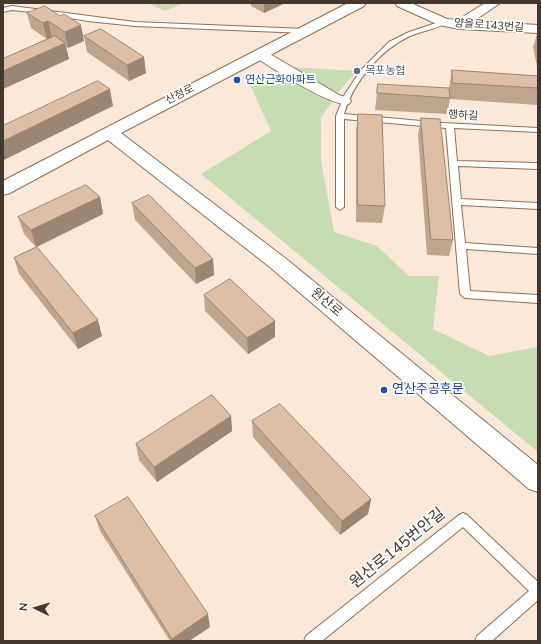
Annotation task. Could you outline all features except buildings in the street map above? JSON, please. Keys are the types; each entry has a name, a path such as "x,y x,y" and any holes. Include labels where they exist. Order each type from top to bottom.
{"street":[{"name":"산정로","path":"3,189 109,132 359,3"},
{"path":"401,3 444,22"},
{"path":"458,25 494,3"},
{"name":"양을로143번길","path":"444,22 458,25 538,29"},
{"path":"260,54 334,98 344,101"},
{"name":"원산로","path":"109,132 278,263 538,481"}],"lane":[{"path":"3,10 12,8 32,10 88,19 135,24 305,31"},
{"name":"양을로143번길","path":"340,207 340,116 348,91 390,45 413,32 444,22"},
{"name":"행하길","path":"340,116 450,126 538,130"},
{"path":"450,126 466,294 538,299"},
{"path":"454,163 538,166"},
{"path":"457,202 538,206"},
{"path":"461,246 538,251"},
{"name":"원산로145번안길","path":"311,641 463,519 538,592"},
{"path":"482,641 538,592"}],"green space":[{"path":"148,3 184,3 165,11"},
{"path":"291,67 357,71 340,90 321,118 321,160 334,232 377,246 409,276 439,276 433,329 489,356 538,347 538,452 201,174 271,131 250,85"}],"place":[{"name":"목포농협","path":"357,71"},
{"name":"연산근화아파트","path":"237,80"},
{"name":"연산주공후문","path":"384,390"}]}
